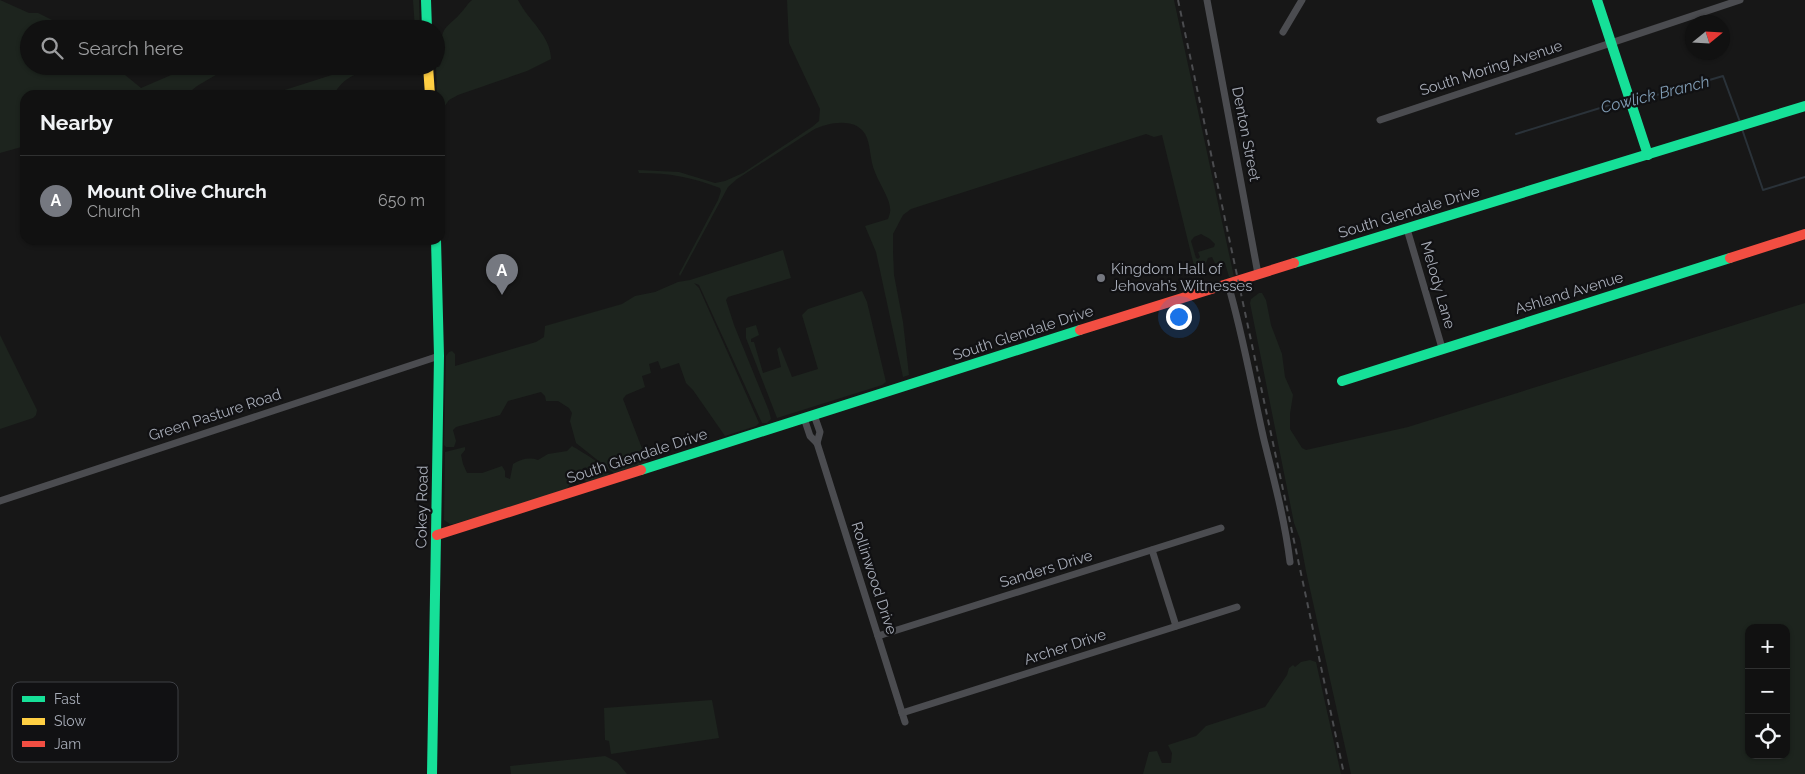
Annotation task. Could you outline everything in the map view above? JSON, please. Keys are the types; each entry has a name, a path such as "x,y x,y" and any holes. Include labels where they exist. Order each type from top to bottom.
{"street":[{"path":"426,0 427,20"},
{"name":"Denton Street","path":"1207,0 1258,274"},
{"path":"1283,32 1302,0"},
{"path":"1597,0 1648,155"},
{"name":"South Moring Avenue","path":"1380,120 1740,0"},
{"path":"429,75 430,90"},
{"name":"South Glendale Drive","path":"436,535 1258,274 1805,106"},
{"name":"Melody Lane","path":"1407,229 1442,348"},
{"name":"Ashland Avenue","path":"1342,381 1805,234"},
{"name":"Cokey Road","path":"432,774 439,356 436,245"},
{"path":"1228,284 1238,320 1286,532 1290,562"},
{"name":"Green Pasture Road","path":"0,501 439,356"},
{"name":"Rollinwood Drive","path":"809,416 810,436 817,443 905,722"},
{"name":"Sanders Drive","path":"878,636 1222,528"},
{"path":"1152,550 1176,626"},
{"name":"Archer Drive","path":"902,713 1237,607"}],"shaded area":[{"path":"0,0 29,13 38,13 52,20 20,20 20,75 125,75 141,88 171,75 216,75 192,90 20,90 20,147 0,153"},
{"path":"413,0 419,0 420,20 414,20"},
{"path":"472,0 518,0 543,35 550,51 551,59 527,71 458,95 449,100 445,106 445,90 437,90 436,75 445,75 445,30"},
{"path":"787,0 1174,0 1234,277 1229,277 1225,263 1215,263 1212,257 1208,258 1203,270 1196,274 1162,135 1154,137 1146,134 911,209 903,215 893,234 893,251 894,275 903,322 909,375 903,377 876,252 865,226 888,219 889,204 873,168 867,138 857,126 843,123 835,123 813,130 737,179 728,187 680,276 679,274 718,200 720,188 690,178 639,173 638,170 679,172 715,183 725,181 743,173 812,127 819,121 820,109 789,43","holes":["1201,234 1215,244 1214,247 1198,252 1200,257 1196,258 1191,241 1194,237"]},
{"path":"332,75 354,75 347,79 336,90 285,90"},
{"path":"783,250 791,278 728,297 726,300 734,325 769,411 771,419 767,423 762,423 699,285 694,283 699,288 759,423 756,426 725,436 686,383 679,363 661,369 658,361 649,364 651,373 642,376 645,387 626,395 623,399 648,464 615,474 576,443 570,421 572,413 569,408 558,401 546,401 545,396 541,392 508,401 500,415 456,427 453,430 456,441 454,447 446,447 444,445 446,356 449,352 452,351 455,354 455,366 536,342 544,337 545,326 622,304 635,296 655,292 678,282 690,280"},
{"path":"862,291 867,302 886,382 882,385 777,418 746,338 746,328 756,325 759,335 751,339 751,342 754,342 763,373 781,367 777,349 780,347 792,377 818,369 802,315 808,309"},
{"path":"1259,293 1262,293 1266,300 1271,325 1282,354 1285,377 1293,395 1290,429 1302,448 1306,450 1408,427 1805,303 1805,774 1351,774 1300,539 1294,523 1250,303 1251,299"},
{"path":"0,335 37,410 33,418 0,429"},
{"path":"572,446 599,463 610,476 588,483 580,477 574,478 566,490 454,524 444,520 445,452 465,447 461,455 467,473 482,473 502,466 505,471 505,477 510,479 513,464 516,462 528,459 538,460 548,454 567,451"},
{"path":"1310,660 1316,662 1341,774 1143,774 1149,752 1157,751 1162,763 1171,763 1172,753 1168,745 1196,736 1206,726 1265,707 1287,675 1289,668"},
{"path":"712,700 719,738 611,754 609,741 605,740 604,708"},
{"path":"605,756 617,762 627,774 511,774 510,766"}],"waterway":[{"name":"Cowlick Branch","path":"1633,98 1662,94 1723,76 1740,122"},
{"name":"Cowlick Branch","path":"1516,134 1626,100"},
{"name":"Cowlick Branch","path":"1742,129 1763,190 1805,177"}],"railway":[{"path":"1178,0 1344,774"}],"traffic: fast":[{"path":"426,0 427,20"},
{"path":"1597,0 1648,155"},
{"path":"1294,263 1805,106"},
{"path":"432,774 439,356 436,245"},
{"path":"1342,381 1730,258"},
{"path":"641,470 1080,330"}],"traffic: slow":[{"path":"429,75 430,90"}],"traffic: jam":[{"path":"1730,258 1805,234"},
{"path":"1080,330 1294,263"},
{"path":"437,535 641,470"}],"place":[{"name":"Kingdom Hall of Jehovah’s Witnesses","path":"1101,278"},
{"name":"Mount Olive Church","path":"502,295"}]}
